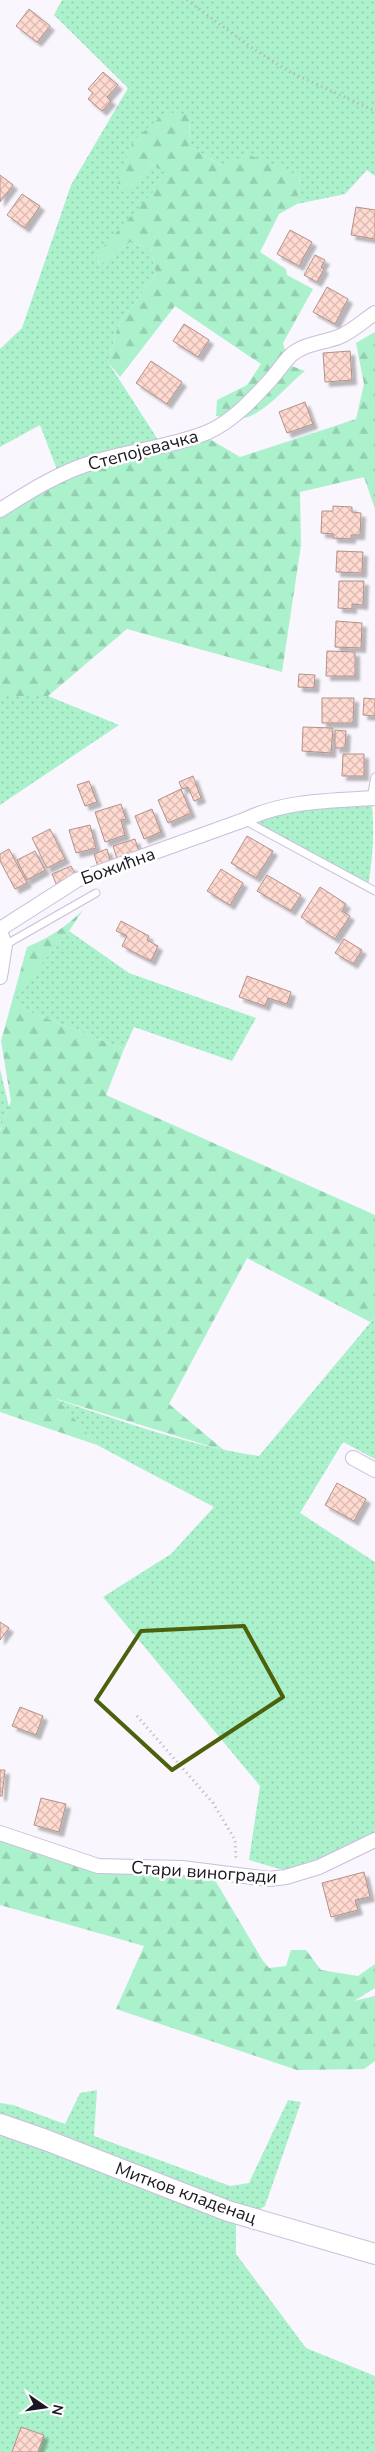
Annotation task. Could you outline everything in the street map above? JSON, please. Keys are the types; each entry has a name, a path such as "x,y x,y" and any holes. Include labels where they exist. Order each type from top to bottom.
{"street":[{"name":"Степојевачка","path":"0,510 48,481 77,468 115,456 184,440 211,430 237,413 255,396 292,354 307,346 339,337 355,329 375,313"},
{"name":"Божићна","path":"0,930 77,880 244,820 267,809 297,803 373,798"},
{"path":"0,930 4,945 0,977"},
{"path":"353,1458 375,1470"},
{"name":"Стари виногради","path":"0,1833 98,1866 182,1868 268,1879 286,1877 318,1868 375,1840"},
{"name":"Митков кладенац","path":"0,2124 228,2211 375,2254"}],"lane":[{"name":"Божићна","path":"373,798 375,776"},
{"path":"244,820 375,891"},
{"path":"4,945 96,892"}],"path":[{"path":"187,0 249,46 290,72 375,111"},
{"path":"137,1716 213,1803 235,1840 236,1874"}],"highlighted area":[{"path":"244,1626 283,1697 172,1770 96,1700 141,1631"}],"green space":[{"path":"62,0 375,0 375,176 367,170 345,194 297,204 300,176 223,166 189,146 190,115 129,189 152,165 170,174 97,255 99,265 130,242 151,249 156,274 118,326 108,362 162,446 59,475 40,425 0,447 0,349 22,328 71,185 128,88 54,15"},
{"path":"166,112 190,115 189,146 223,166 247,154 300,176 297,204 279,214 260,252 286,269 287,275 313,289 283,343 289,365 305,371 274,400 248,417 230,419 216,416 217,400 247,385 261,364 175,306 120,377 108,362 118,326 156,274 151,249 130,242 99,265 97,254 169,174 152,165 129,189 117,186 133,141"},
{"path":"375,332 375,509 364,477 300,492 301,545 282,672 127,629 48,696 0,696 0,510 48,481 201,434 240,457 356,419 364,384 356,343"},
{"path":"0,696 48,696 119,725 0,805"},
{"path":"371,798 373,843 368,887 244,820"},
{"path":"83,910 69,931 13,998 25,1010 124,1049 106,1095 375,1215 375,1317 370,1322 247,1258 169,1404 225,1451 57,1399 97,1445 0,1412 0,1131 11,1101 1,1041 27,947 57,932"},
{"path":"69,931 129,973 256,1018 232,1061 134,1027 124,1049 25,1010 12,998"},
{"path":"0,1069 9,1107 0,1130"},
{"path":"375,1317 375,1459 343,1442 300,1513 375,1562 375,1833 330,1855 287,1871 249,1860 260,1786 103,1597 171,1554 214,1507 97,1445 55,1399 181,1439 233,1452 259,1456"},
{"path":"0,1827 63,1855 212,1875 269,1968 286,1966 291,1950 306,1950 321,1970 358,1976 375,1964 375,1988 354,2001 375,1996 375,2061 364,2069 297,2070 116,2009 144,1946 0,1905"},
{"path":"97,2090 94,2136 230,2186 249,2183 288,2100 301,2102 265,2206 236,2225 236,2254 306,2348 375,2376 375,2452 0,2452 0,2103 13,2105 65,2124 80,2093"}],"building":[{"path":"29,9 50,26 37,42 16,26"},
{"path":"103,72 118,85 107,97 111,101 102,111 88,99 93,93 88,89"},
{"path":"0,175 13,185 0,202"},
{"path":"22,194 40,206 25,228 7,215"},
{"path":"356,207 375,210 375,239 351,235"},
{"path":"290,230 312,242 299,266 277,254"},
{"path":"315,255 325,260 321,267 324,269 317,282 304,275"},
{"path":"327,287 348,299 335,324 313,312"},
{"path":"184,324 209,340 198,357 173,341"},
{"path":"350,351 352,380 325,382 323,353"},
{"path":"151,361 182,382 167,404 136,383"},
{"path":"305,402 313,424 287,433 279,412"},
{"path":"333,506 352,507 352,512 361,513 360,535 351,535 351,539 333,538 333,534 321,533 322,511 333,511"},
{"path":"337,551 363,552 362,573 336,572"},
{"path":"339,581 364,581 363,605 352,604 352,609 338,608"},
{"path":"336,621 362,623 361,648 335,647"},
{"path":"327,651 355,652 355,676 326,676"},
{"path":"299,674 315,675 314,688 298,687"},
{"path":"322,698 354,698 353,723 322,723"},
{"path":"364,698 375,699 375,716 363,715"},
{"path":"303,727 333,728 331,753 302,751"},
{"path":"335,730 346,731 345,748 335,748"},
{"path":"343,754 364,754 364,776 342,776"},
{"path":"193,776 201,798 194,801 188,787 182,789 179,782"},
{"path":"89,781 97,802 85,806 77,785"},
{"path":"181,789 191,813 168,823 158,800"},
{"path":"121,804 126,819 121,820 125,835 105,842 95,812"},
{"path":"152,809 161,832 144,839 135,816"},
{"path":"90,825 96,848 76,853 69,830"},
{"path":"50,829 65,859 47,868 32,838"},
{"path":"247,836 273,851 256,878 231,863"},
{"path":"135,839 140,855 118,862 113,846"},
{"path":"9,849 27,883 15,889 0,861 0,854"},
{"path":"107,849 111,863 98,867 94,854"},
{"path":"35,851 45,870 27,880 17,860"},
{"path":"71,866 77,877 57,886 52,874"},
{"path":"221,869 243,883 230,905 207,891"},
{"path":"267,875 301,895 291,911 257,891"},
{"path":"320,887 346,904 342,911 350,916 335,939 301,917"},
{"path":"121,921 149,936 147,940 158,946 151,961 122,946 127,936 116,931"},
{"path":"344,939 362,950 353,964 335,953"},
{"path":"247,976 291,992 287,1004 268,998 265,1006 239,997"},
{"path":"337,1483 366,1499 354,1521 325,1505"},
{"path":"0,1622 9,1628 0,1640"},
{"path":"20,1707 43,1716 36,1735 12,1726"},
{"path":"0,1770 5,1770 2,1796 0,1796"},
{"path":"41,1798 66,1804 59,1832 34,1825"},
{"path":"364,1872 370,1897 355,1900 358,1910 331,1917 322,1883"},
{"path":"21,2427 44,2435 38,2452 12,2452"}]}
